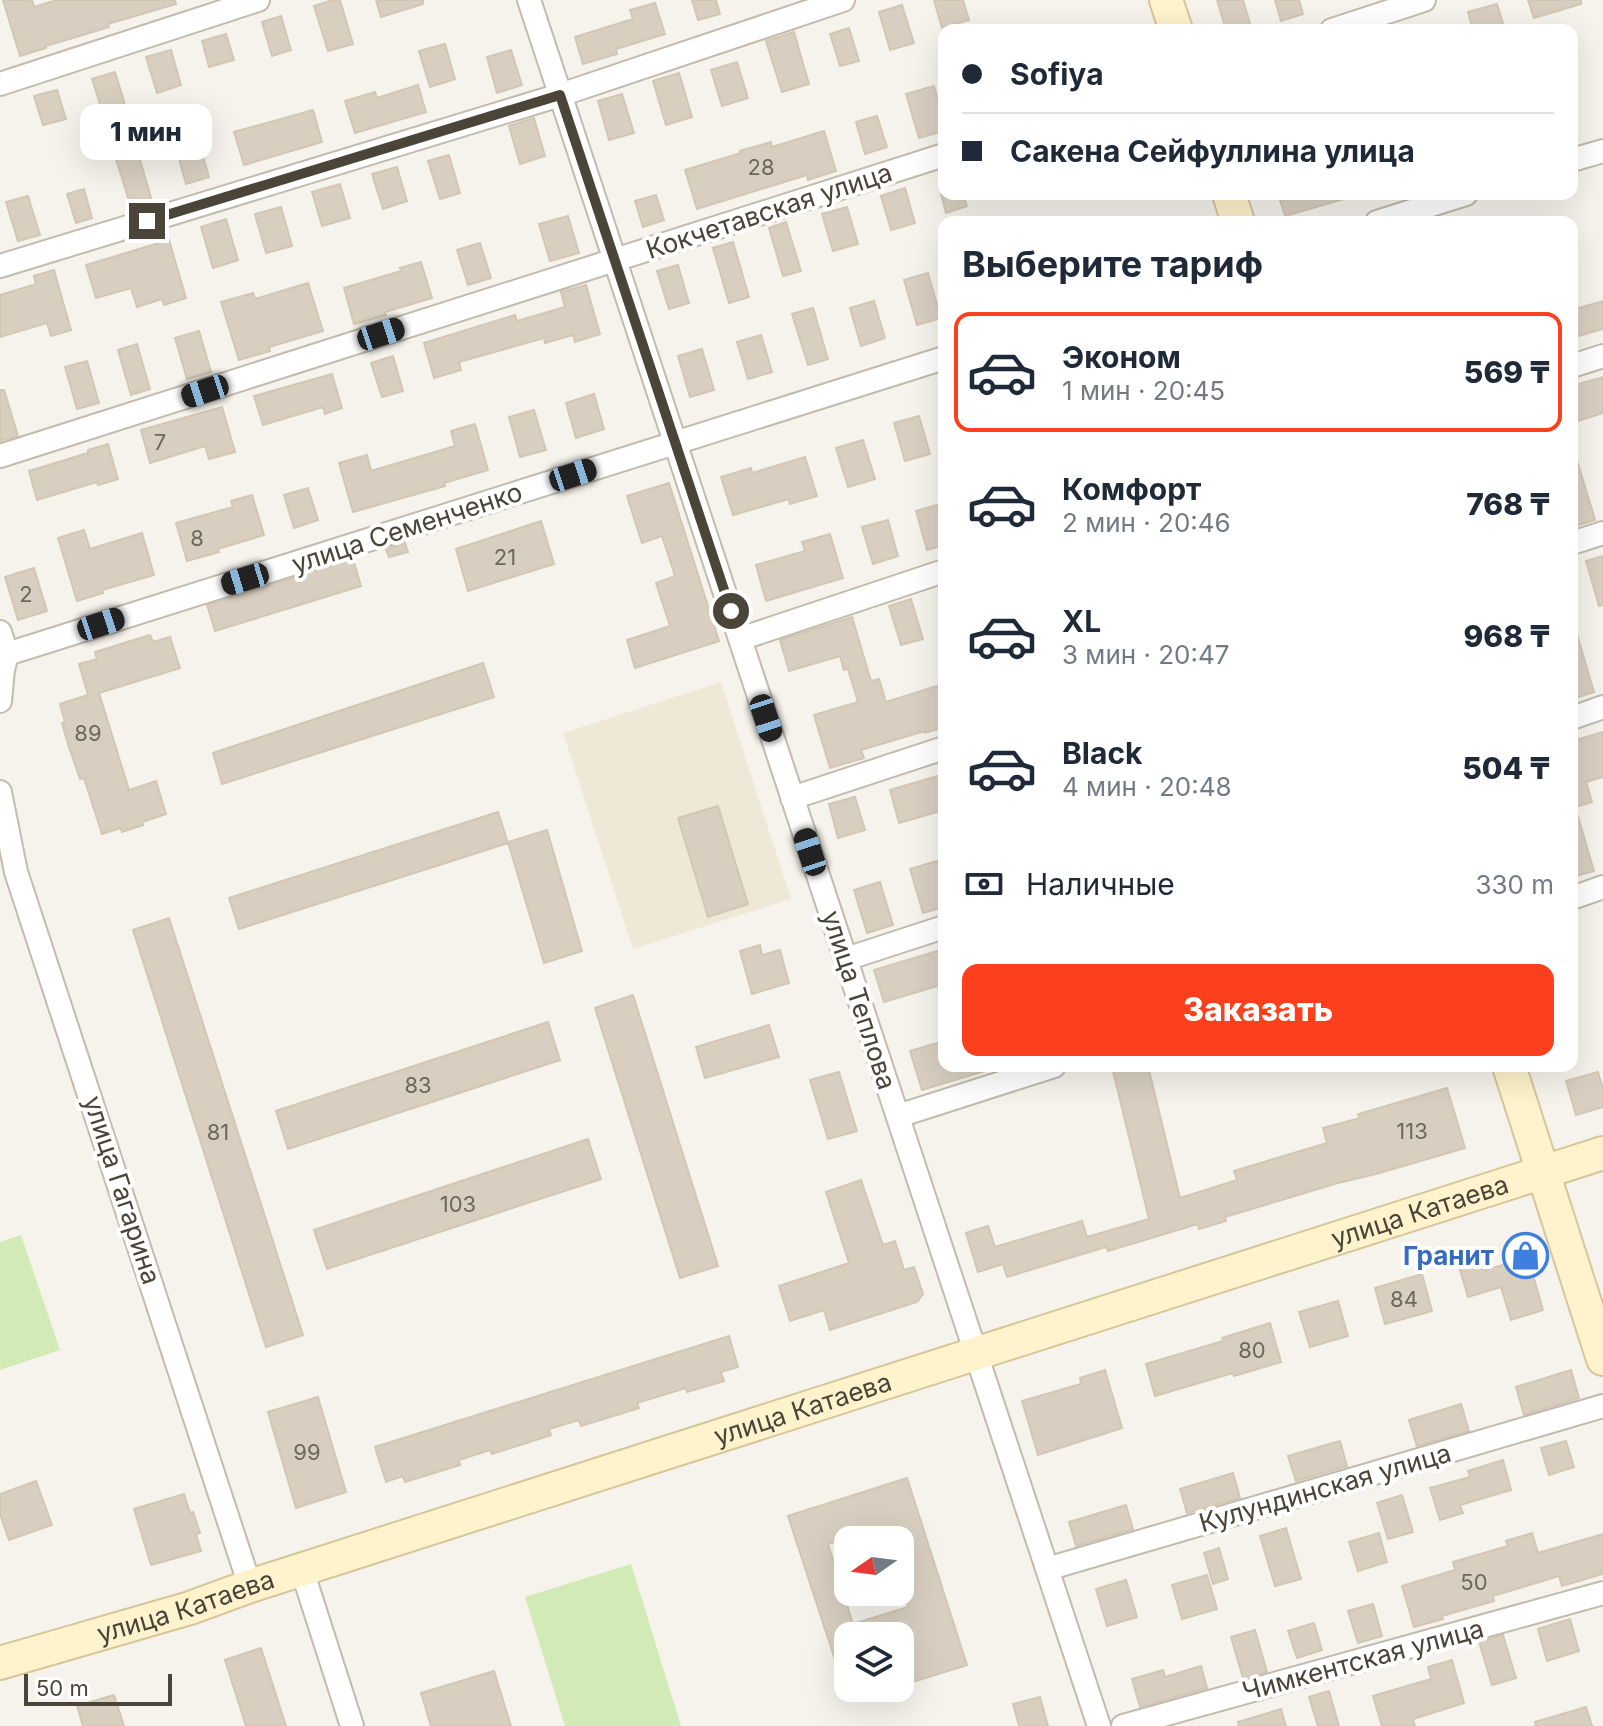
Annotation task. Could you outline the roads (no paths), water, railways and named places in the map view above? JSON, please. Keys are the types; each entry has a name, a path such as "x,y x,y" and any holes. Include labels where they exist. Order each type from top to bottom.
{"street":[{"path":"0,84 258,0"},
{"name":"улица Теплова","path":"529,0 1099,1726"},
{"path":"0,266 560,95 843,0"},
{"path":"1166,0 1174,24"},
{"path":"1350,24 1424,0"},
{"path":"1578,158 1603,151"},
{"name":"Кокчетавская улица","path":"0,456 938,157"},
{"path":"1396,216 1447,200"},
{"path":"1578,364 1603,356"},
{"name":"улица Семенченко","path":"7,654 938,360"},
{"path":"1578,541 1603,533"},
{"path":"740,639 938,573"},
{"path":"0,632 7,654 0,701"},
{"path":"1578,716 1603,707"},
{"path":"792,798 938,750"},
{"name":"улица Гагарина","path":"0,792 16,872 250,1586"},
{"path":"1578,896 1603,887"},
{"path":"846,959 938,929"},
{"path":"898,1116 1035,1072"},
{"path":"1511,1072 1603,1359"},
{"name":"улица Катаева","path":"0,1663 190,1608 250,1586 1603,1153"},
{"name":"Кулундинская улица","path":"1047,1569 1603,1406"},
{"path":"302,1570 352,1726"},
{"name":"Чимкентская улица","path":"1123,1726 1603,1593"}],"place":[{"name":"Гранит","path":"1525,1256"}]}
